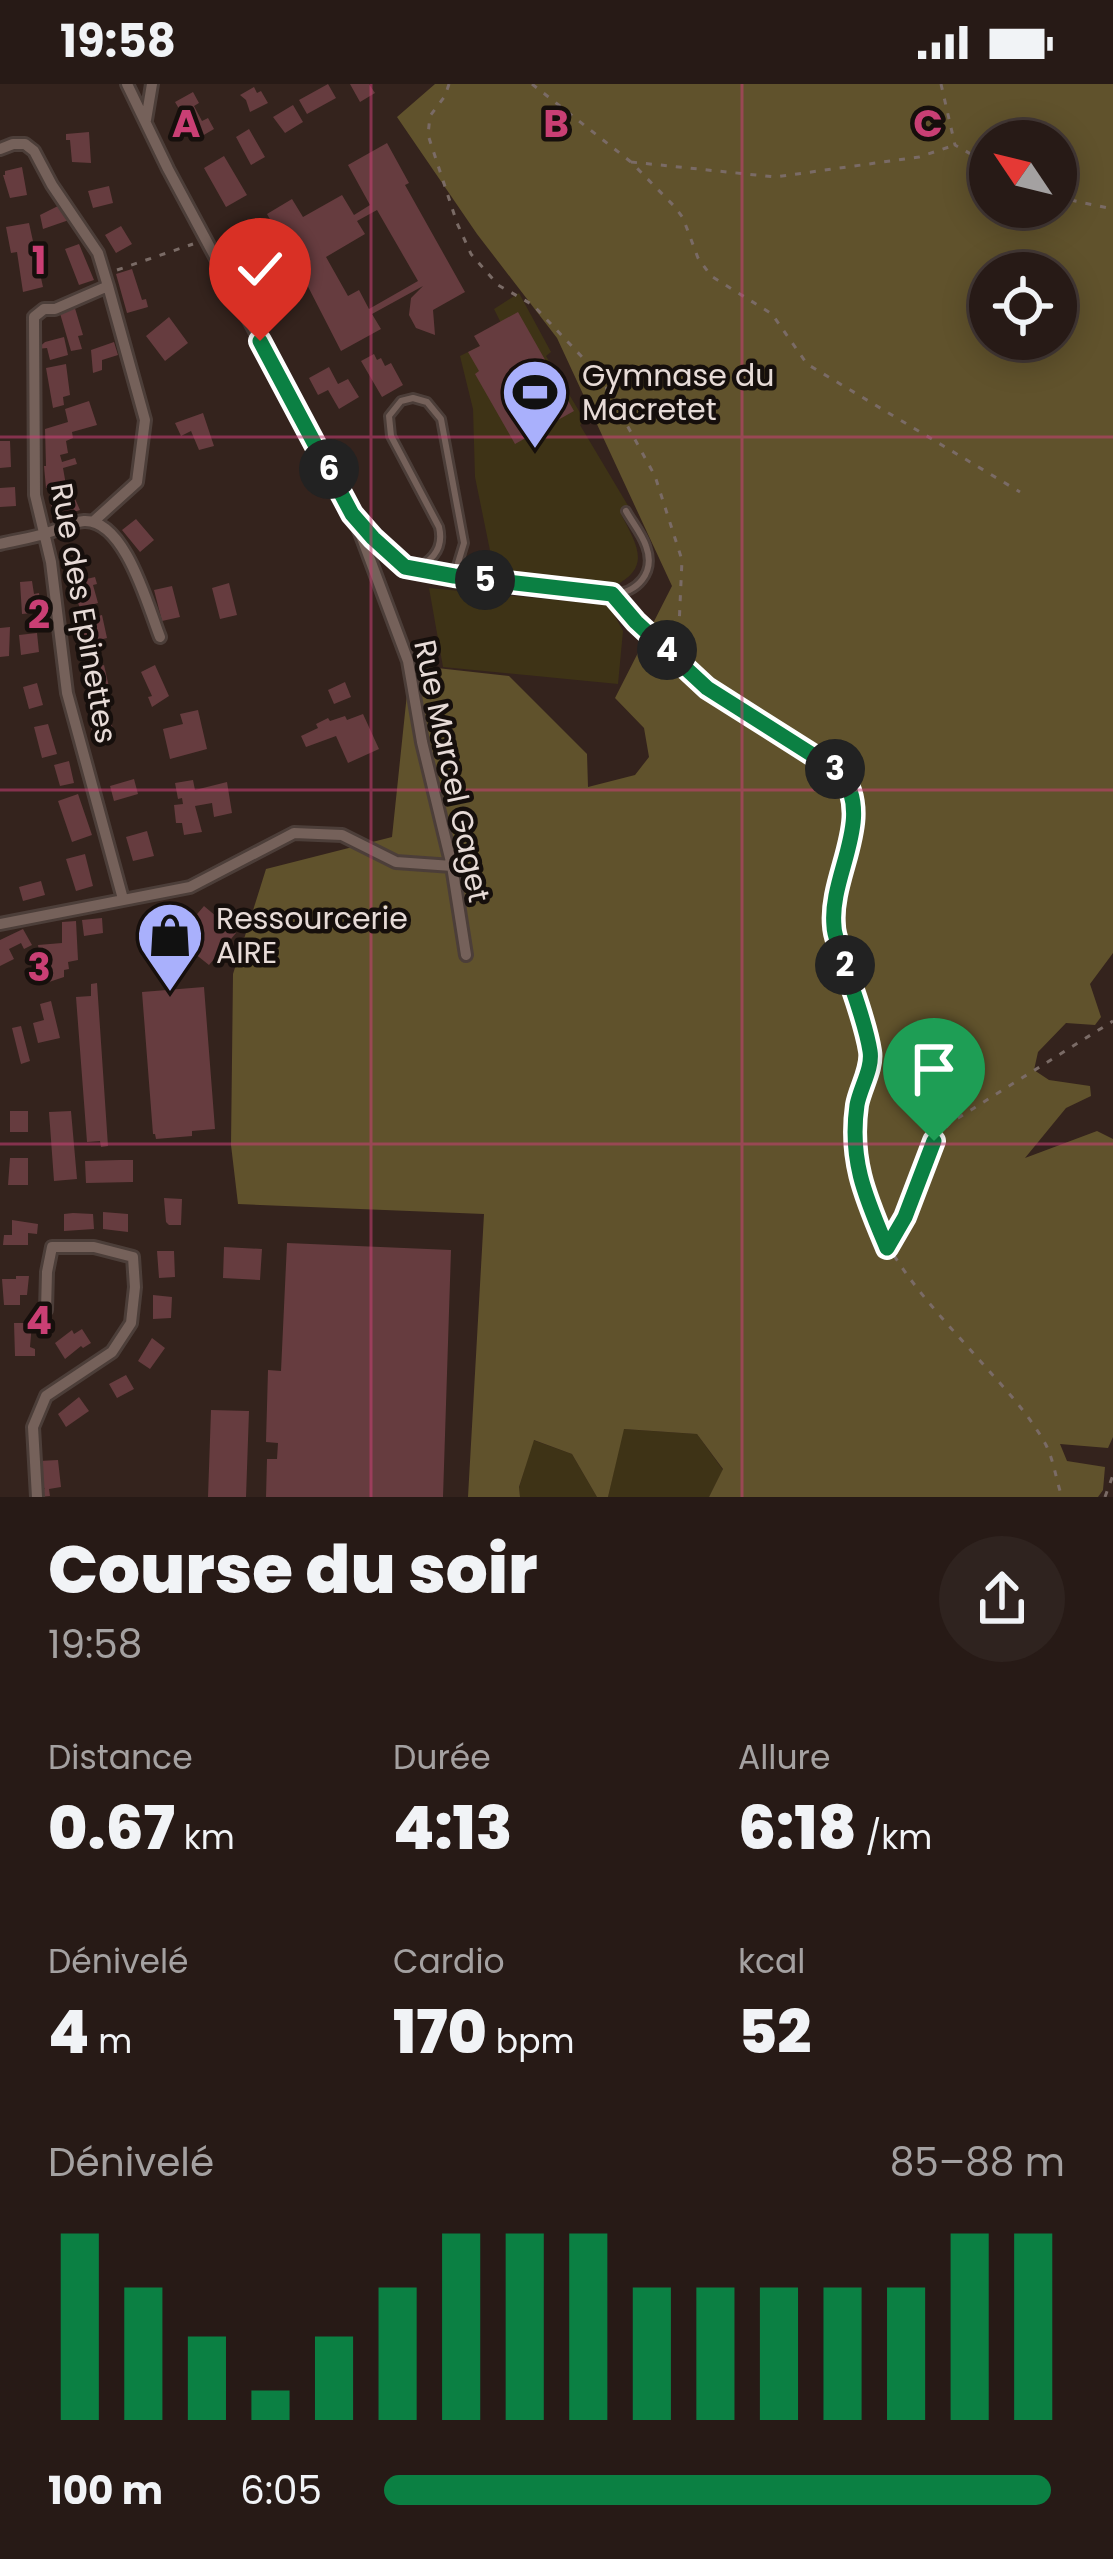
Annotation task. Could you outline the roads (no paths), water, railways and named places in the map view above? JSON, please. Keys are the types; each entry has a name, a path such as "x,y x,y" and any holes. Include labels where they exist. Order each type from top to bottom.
{"street":[{"name":"Rue Marcel Gaget","path":"127,84 352,514 408,661 452,866 466,956"},
{"path":"145,124 152,84"},
{"path":"0,149 25,144 34,151 98,253 145,420 137,482 94,521"},
{"name":"Rue des Epinettes","path":"107,280 34,317 35,495 51,562 68,693 124,899"},
{"path":"0,544 78,521 94,521 131,560 160,638"},
{"path":"0,924 190,886 294,833 342,835 396,862 452,866"},
{"path":"37,1497 33,1427 46,1396 112,1352 131,1323 133,1257 94,1247 52,1247 46,1310"}],"lane":[{"path":"414,569 427,563 442,538 391,436 389,416 401,401 413,398 427,402 441,419 464,543 454,576"},
{"path":"352,514 396,560 414,569 612,594 627,593 646,573 646,547 626,511"}],"place":[{"name":"Gymnase du Macretet","path":"535,451"},
{"name":"Ressourcerie AIRE","path":"170,994"}]}
